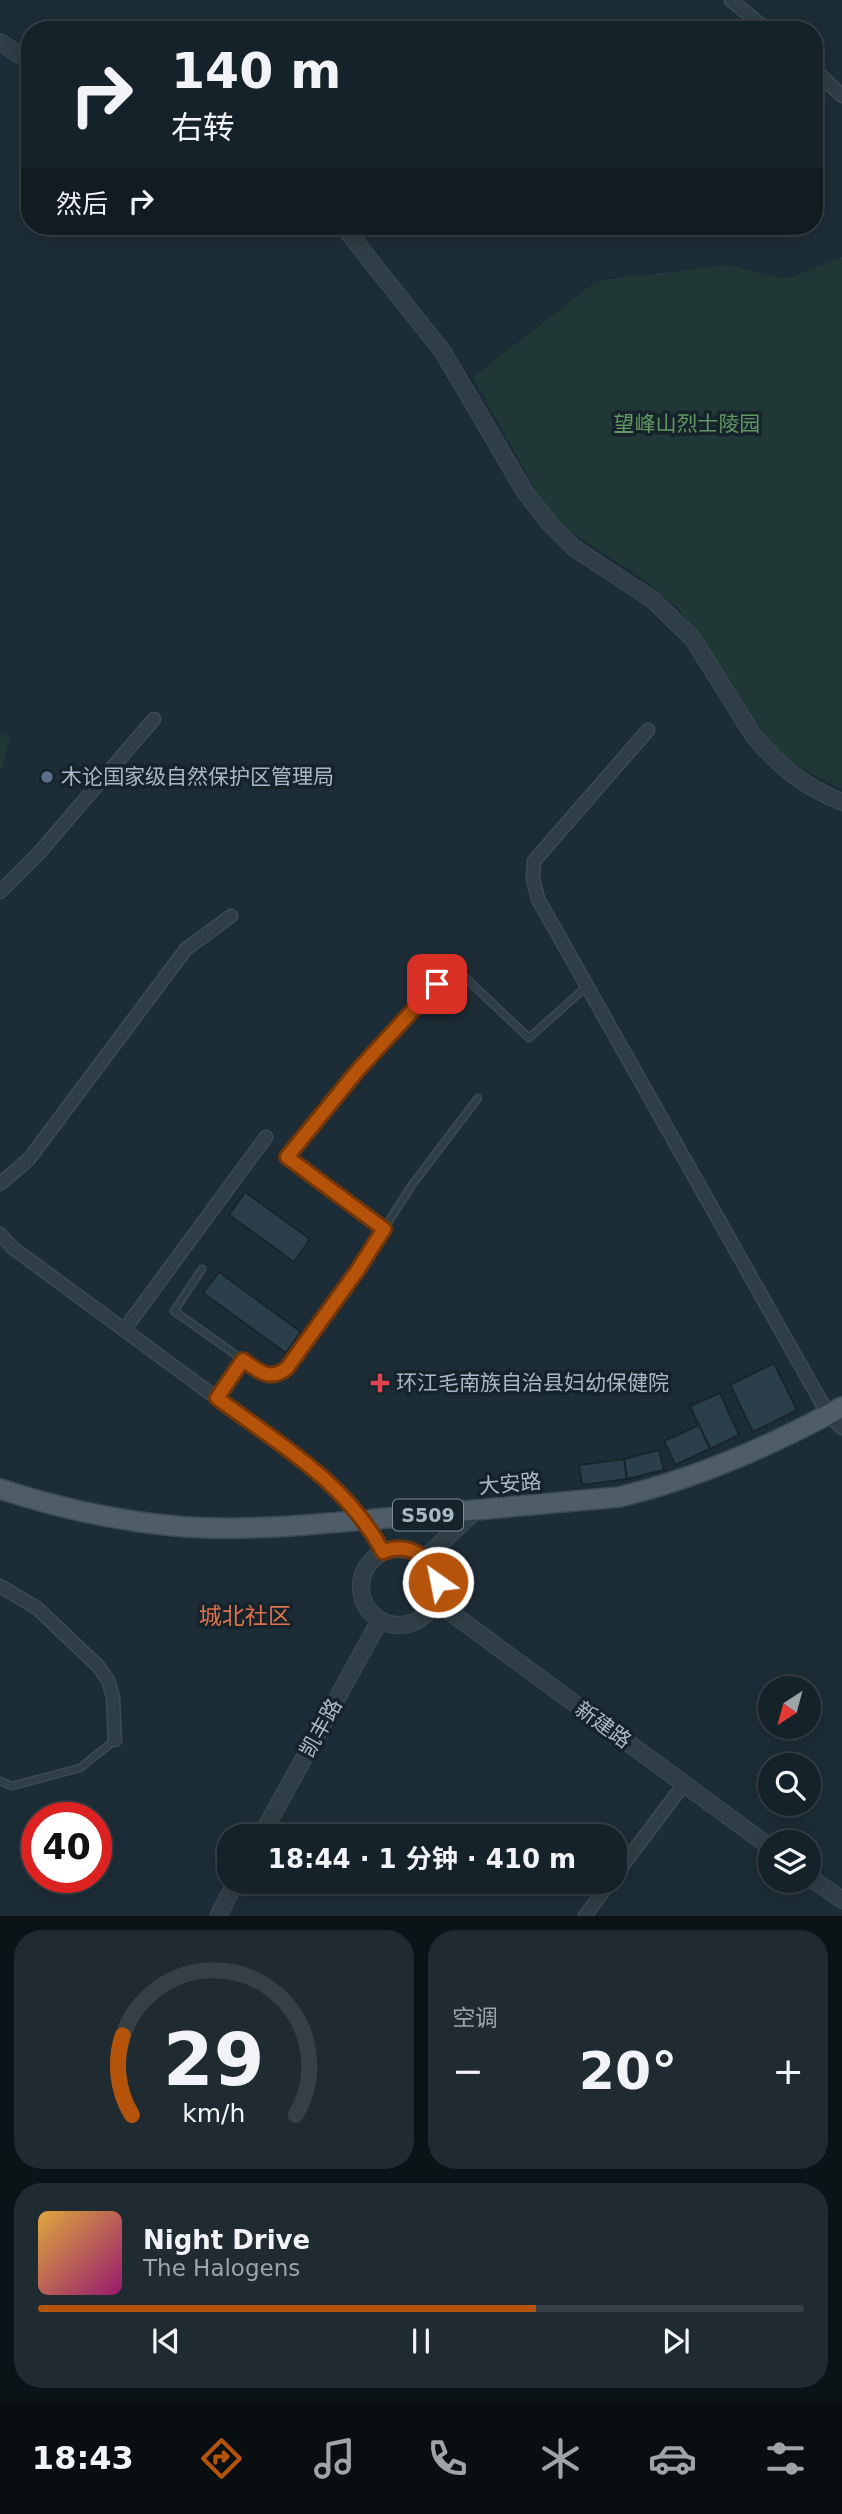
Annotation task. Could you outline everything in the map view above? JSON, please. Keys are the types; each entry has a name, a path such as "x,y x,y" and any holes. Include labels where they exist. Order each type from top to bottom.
{"main road":[{"name":"大安路","path":"0,1489 74,1511 186,1527 272,1528 619,1497 653,1489 745,1456 837,1417"}],"street":[{"path":"731,0 756,21"},
{"path":"0,41 21,56"},
{"path":"823,78 842,96"},
{"path":"350,235 443,352 525,492 549,523 575,548 653,600 680,625 693,639 765,750 807,786 842,802"},
{"path":"0,892 39,853 153,719"},
{"path":"648,730 534,861 533,879 538,899 837,1417"},
{"path":"0,1184 29,1159 186,949 231,916"},
{"path":"124,1329 265,1137"},
{"path":"0,1234 13,1248 328,1480 364,1520 383,1552"},
{"path":"425,1558 476,1510"},
{"path":"398,1548 408,1549 425,1558 431,1565 438,1582 435,1601 431,1609 416,1622 398,1625 380,1620 368,1609 361,1592 361,1584 366,1567 383,1552 398,1548"},
{"path":"0,1586 37,1608 108,1680 113,1697 116,1740"},
{"name":"新建路","path":"435,1601 758,1838"},
{"name":"凯丰路","path":"268,1824 380,1620"},
{"path":"627,1860 684,1784"},
{"path":"821,1885 842,1900"},
{"path":"218,1916 229,1894"},
{"path":"585,1916 601,1894"}],"lane":[{"path":"384,1229 287,1157 358,1070 453,966 529,1038 587,986"},
{"path":"202,1269 174,1311 264,1375 276,1375 287,1368 357,1271 412,1185 478,1098"},
{"path":"217,1398 243,1360"},
{"path":"0,1781 12,1786 80,1768 116,1740"}],"green space":[{"name":"望峰山烈士陵园","path":"842,257 842,789 797,766 770,743 679,609 639,576 570,531 545,506 473,377 593,284 602,280 728,265 772,277 790,278"},
{"path":"0,734 10,736 2,768 0,768"}],"building":[{"path":"245,1192 310,1239 294,1262 229,1215"},
{"path":"219,1272 301,1332 286,1353 203,1293"},
{"path":"774,1363 797,1410 753,1432 730,1385"},
{"path":"720,1393 739,1435 710,1449 690,1406"},
{"path":"699,1425 710,1449 675,1465 664,1441"},
{"path":"659,1450 664,1470 627,1479 624,1459"},
{"path":"624,1459 627,1479 582,1485 579,1465"}],"place":[{"name":"木论国家级自然保护区管理局","path":"47,777"},
{"name":"环江毛南族自治县妇幼保健院","path":"380,1383"}],"district":[{"name":"城北社区","path":"245,1616"}],"route":[{"path":"437,984 358,1070 287,1157 384,1229 287,1368 276,1375 264,1375 243,1360 217,1398 328,1480 364,1520 383,1552 398,1548 417,1552 431,1565 438,1582"}]}
